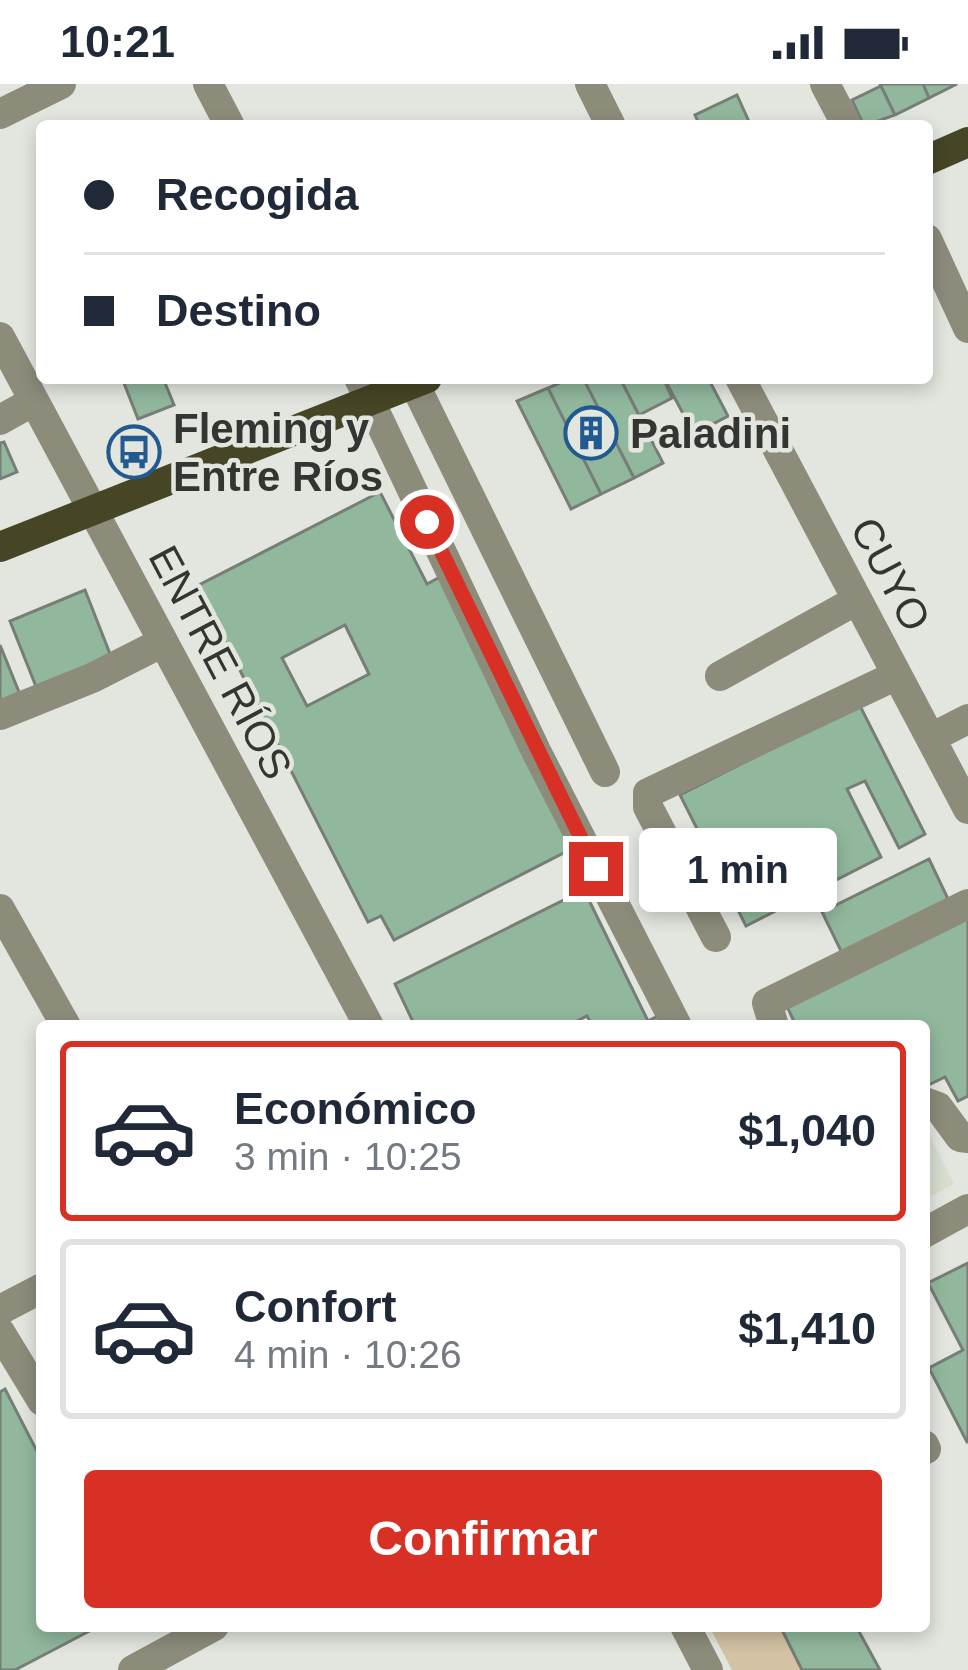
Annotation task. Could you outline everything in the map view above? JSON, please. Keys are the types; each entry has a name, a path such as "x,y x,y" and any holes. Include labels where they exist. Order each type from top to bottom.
{"main road":[{"path":"933,157 968,142"},
{"path":"0,548 364,389 399,384"}],"street":[{"path":"0,114 61,84"},
{"path":"208,84 227,120"},
{"path":"590,84 608,120"},
{"path":"825,84 844,120"},
{"path":"933,252 968,328"},
{"name":"ENTRE RÍOS","path":"0,337 366,1020"},
{"path":"421,384 605,772"},
{"name":"CUYO","path":"743,384 966,799"},
{"path":"364,389 536,751 674,1020"},
{"path":"0,419 34,400"},
{"path":"720,676 857,600"},
{"path":"0,715 92,678 163,642"},
{"path":"716,938 648,807 648,793 897,676"},
{"path":"931,738 968,719"},
{"path":"772,1020 766,1003 968,904"},
{"path":"0,908 64,1020"},
{"path":"930,1104 938,1107 960,1137 968,1138"},
{"path":"930,1231 968,1209"},
{"path":"0,1310 36,1291"},
{"path":"0,1332 36,1391"},
{"path":"133,1670 203,1632"},
{"path":"688,1632 708,1670"}],"shaded area":[{"path":"930,1136 954,1184 930,1197"},
{"path":"712,1632 783,1632 802,1670 732,1670"}],"building":[{"path":"880,84 923,84 929,98 895,115"},
{"path":"923,84 957,84 929,98"},
{"path":"881,86 895,115 861,120 852,100"},
{"path":"737,95 748,120 697,120 695,115"},
{"path":"124,384 165,384 174,405 138,419"},
{"name":"Paladini","path":"586,384 634,478 601,494 548,388"},
{"path":"586,384 623,384 663,463 634,478"},
{"path":"623,384 666,384 672,398 639,415"},
{"path":"667,384 711,384 728,416 694,434"},
{"name":"Paladini","path":"548,388 601,494 571,509 517,401"},
{"path":"4,442 17,472 0,479 0,443"},
{"path":"380,492 427,584 440,577 577,846 394,940 381,916 368,922 197,586","holes":["345,625 369,674 307,706 282,658"]},
{"path":"85,590 112,659 37,689 10,621"},
{"path":"0,645 21,697 0,706"},
{"path":"859,704 925,834 899,848 865,781 847,789 881,857 746,926 680,795"},
{"path":"929,859 950,903 843,955 822,912"},
{"path":"584,890 648,1020 589,1020 587,1016 579,1020 412,1020 395,984"},
{"path":"968,918 968,1096 958,1101 945,1077 930,1084 930,1020 793,1020 786,1004"},
{"path":"968,1263 968,1442 930,1370 963,1350 930,1282"},
{"path":"5,1389 36,1449 36,1632 88,1632 15,1670 0,1670 0,1392"},
{"path":"783,1632 859,1632 880,1670 802,1670"}],"place":[{"name":"Paladini","path":"591,433"},
{"name":"Fleming y Entre Ríos","path":"134,452"}],"route":[{"path":"427,522 596,869"}]}
